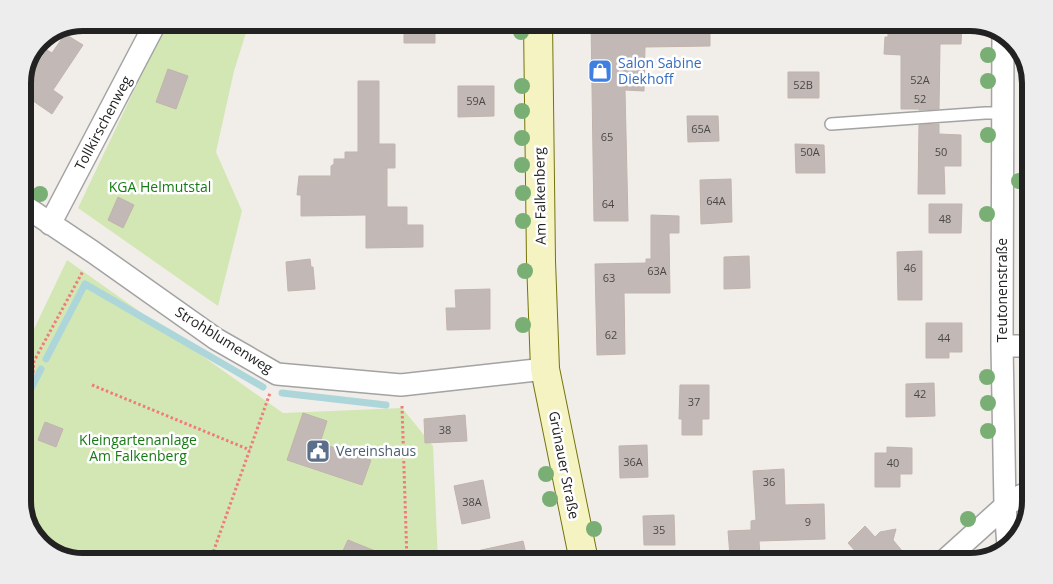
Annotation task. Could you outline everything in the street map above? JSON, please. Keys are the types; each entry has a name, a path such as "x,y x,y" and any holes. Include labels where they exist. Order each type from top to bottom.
{"street":[{"name":"Tollkirschenweg","path":"50,224 151,31"},
{"name":"Am Falkenberg","path":"538,31 541,261 545,369"},
{"name":"Teutonenstraße","path":"1003,43 1002,346 1007,536"},
{"name":"Strohblumenweg","path":"31,211 216,339 277,374 401,385 545,369"},
{"path":"1002,346 1022,346"},
{"name":"Grünauer Straße","path":"545,369 582,553"},
{"path":"954,553 1005,506 1022,495"}],"lane":[{"path":"831,124 1003,113"}],"path":[{"path":"31,376 34,361 93,252"},
{"path":"213,553 277,374"},
{"path":"92,385 250,450"},
{"path":"401,385 406,553"}],"green space":[{"name":"KGA Helmutstal","path":"162,31 246,31 234,71 216,152 242,211 218,306 78,208"},
{"name":"Kleingartenanlage Am Falkenberg","path":"67,260 283,413 402,408 433,446 438,553 83,553 70,551 54,544 40,530 31,504 31,335"}],"building":[{"path":"404,31 435,31 435,43 404,43"},
{"path":"591,31 710,31 710,46 645,47 644,91 625,90 628,221 594,221"},
{"path":"888,31 962,31 961,44 940,44 939,109 901,109 901,55 884,54 885,37 888,37"},
{"path":"65,34 83,45 53,90 63,97 52,114 31,100 31,80 33,71 47,50 52,53"},
{"path":"168,69 188,76 176,109 156,102"},
{"path":"788,72 819,72 819,98 788,98"},
{"path":"358,81 379,81 379,144 395,144 395,168 387,168 387,207 407,207 407,225 423,225 423,247 366,248 366,215 301,216 301,195 297,195 299,176 331,176 331,166 334,164 334,159 345,159 345,152 358,152"},
{"path":"458,86 494,86 494,116 458,117"},
{"path":"687,116 718,116 719,141 688,142"},
{"path":"939,124 939,134 961,135 961,166 944,166 945,194 918,194 919,125"},
{"path":"795,144 824,145 825,173 796,173"},
{"path":"731,179 732,222 701,224 700,180"},
{"path":"118,197 134,205 123,228 108,220"},
{"path":"929,204 962,204 961,233 929,233"},
{"path":"651,215 679,216 679,233 669,233 670,293 624,293 625,354 597,355 595,264 646,263 646,259 651,259"},
{"path":"922,251 922,300 898,300 897,252"},
{"path":"749,256 750,288 724,289 724,257"},
{"path":"310,259 311,267 313,267 315,289 288,291 286,262"},
{"path":"490,289 490,329 447,330 446,308 456,308 455,290"},
{"path":"926,323 962,323 962,352 949,352 949,358 926,358"},
{"path":"934,383 935,416 906,417 906,384"},
{"path":"680,385 709,385 709,419 702,419 702,435 682,435 682,419 679,419"},
{"name":"Vereinshaus","path":"303,413 327,421 320,443 371,460 362,485 287,460"},
{"path":"465,415 467,441 425,443 424,419"},
{"path":"45,422 63,429 56,447 38,440"},
{"path":"647,445 648,477 620,478 619,446"},
{"path":"887,447 912,448 912,474 900,474 900,487 875,487 875,453 887,453"},
{"path":"784,469 785,505 824,504 825,539 759,541 760,553 730,553 728,531 751,530 751,521 756,520 753,471"},
{"path":"483,480 490,518 462,524 454,486"},
{"path":"674,515 675,545 644,545 643,516"},
{"path":"865,526 875,537 880,532 896,529 893,540 903,552 857,553 848,543"},
{"path":"348,540 380,553 342,553"},
{"path":"523,541 526,553 468,553"}],"waterway":[{"path":"46,359 85,284 263,387"},
{"path":"31,388 41,369"},
{"path":"282,393 386,405"}],"place":[{"name":"Salon Sabine Diekhoff","path":"600,71"},
{"name":"Vereinshaus","path":"318,451"}]}
